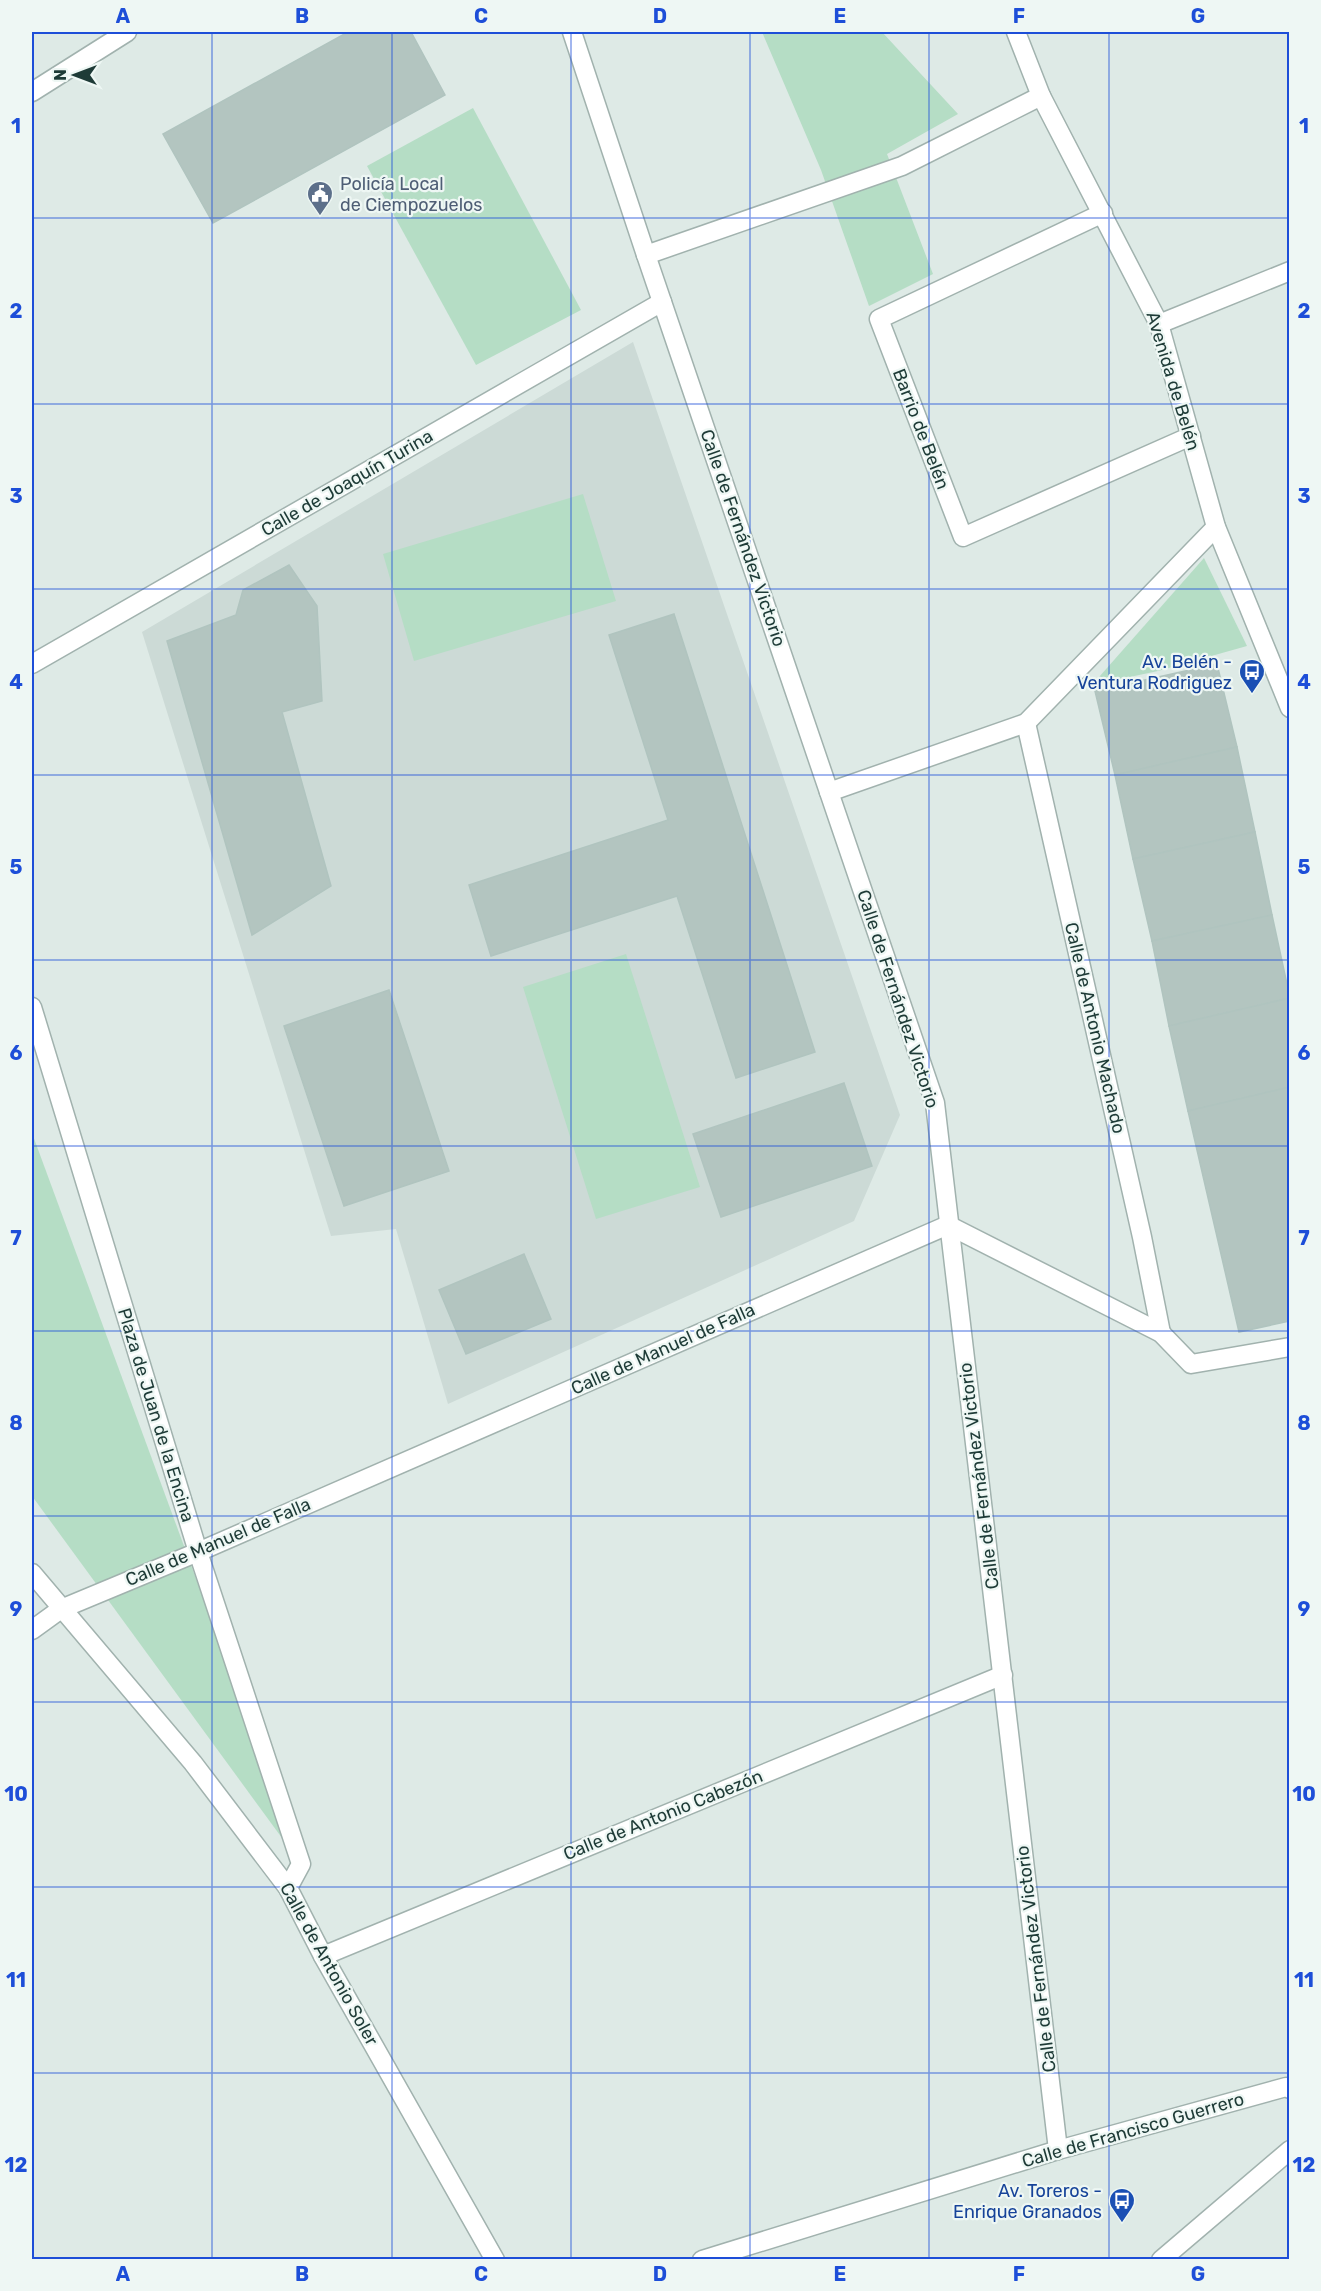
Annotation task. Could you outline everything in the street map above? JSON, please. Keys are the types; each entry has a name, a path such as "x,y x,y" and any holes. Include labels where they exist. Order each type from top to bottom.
{"street":[{"path":"32,92 127,32"},
{"name":"Calle de Fernández Victorio","path":"572,32 934,1103 1058,2150"},
{"name":"Avenida de Belén","path":"1016,32 1041,96 1159,324 1216,527 1290,708"},
{"path":"646,255 902,166 1041,96"},
{"name":"Barrio de Belén","path":"1103,213 879,319 963,537 1191,436"},
{"path":"1159,324 1290,271"},
{"name":"Calle de Joaquín Turina","path":"32,664 662,302"},
{"path":"829,792 1026,723 1216,527"},
{"name":"Calle de Antonio Machado","path":"1026,723 1139,1225 1161,1333"},
{"name":"Plaza de Juan de la Encina","path":"32,1007 198,1552 301,1864 288,1888"},
{"path":"948,1225 1161,1333 1191,1364 1290,1347"},
{"name":"Calle de Manuel de Falla","path":"32,1630 61,1609 198,1552 948,1225"},
{"path":"32,1573 61,1609"},
{"name":"Calle de Antonio Soler","path":"61,1609 193,1763 288,1888 323,1956 495,2259"},
{"name":"Calle de Antonio Cabezón","path":"323,1956 1003,1675"},
{"name":"Calle de Francisco Guerrero","path":"702,2259 1058,2150 1286,2087 1290,2089"},
{"path":"1161,2259 1290,2150"}],"shaded area":[{"path":"633,342 900,1115 854,1221 448,1404 396,1229 331,1236 142,632"}],"green space":[{"path":"762,32 882,32 958,114 887,154 933,274 869,306 821,170"},
{"path":"473,108 581,310 476,365 367,166"},
{"path":"583,494 616,601 414,661 383,554"},
{"path":"1204,558 1247,646 1158,671 1092,685"},
{"path":"626,954 700,1187 596,1219 523,987"},
{"path":"32,1133 301,1864 32,1496"}],"building":[{"path":"348,32 411,32 445,95 213,223 163,134"},
{"path":"289,565 317,606 322,701 282,712 331,886 252,935 167,641 236,615 243,590"},
{"path":"674,614 815,1052 736,1078 677,896 491,956 469,885 668,820 609,635"},
{"path":"1217,664 1237,747 1115,775 1095,691"},
{"path":"1237,747 1255,832 1133,859 1115,775"},
{"path":"1255,832 1272,915 1152,941 1133,859"},
{"path":"1272,915 1290,998 1169,1026 1152,941"},
{"path":"389,990 449,1171 344,1206 284,1026"},
{"path":"1290,998 1290,1087 1188,1111 1169,1026"},
{"path":"844,1083 872,1166 721,1217 693,1134"},
{"path":"1290,1087 1290,1321 1239,1332 1188,1111"},
{"path":"524,1254 551,1319 466,1354 439,1290"}],"place":[{"name":"Policía Local de Ciempozuelos","path":"320,217"},
{"name":"Av. Belén - Ventura Rodriguez","path":"1252,695"},
{"name":"Av. Toreros - Enrique Granados","path":"1122,2224"}]}
